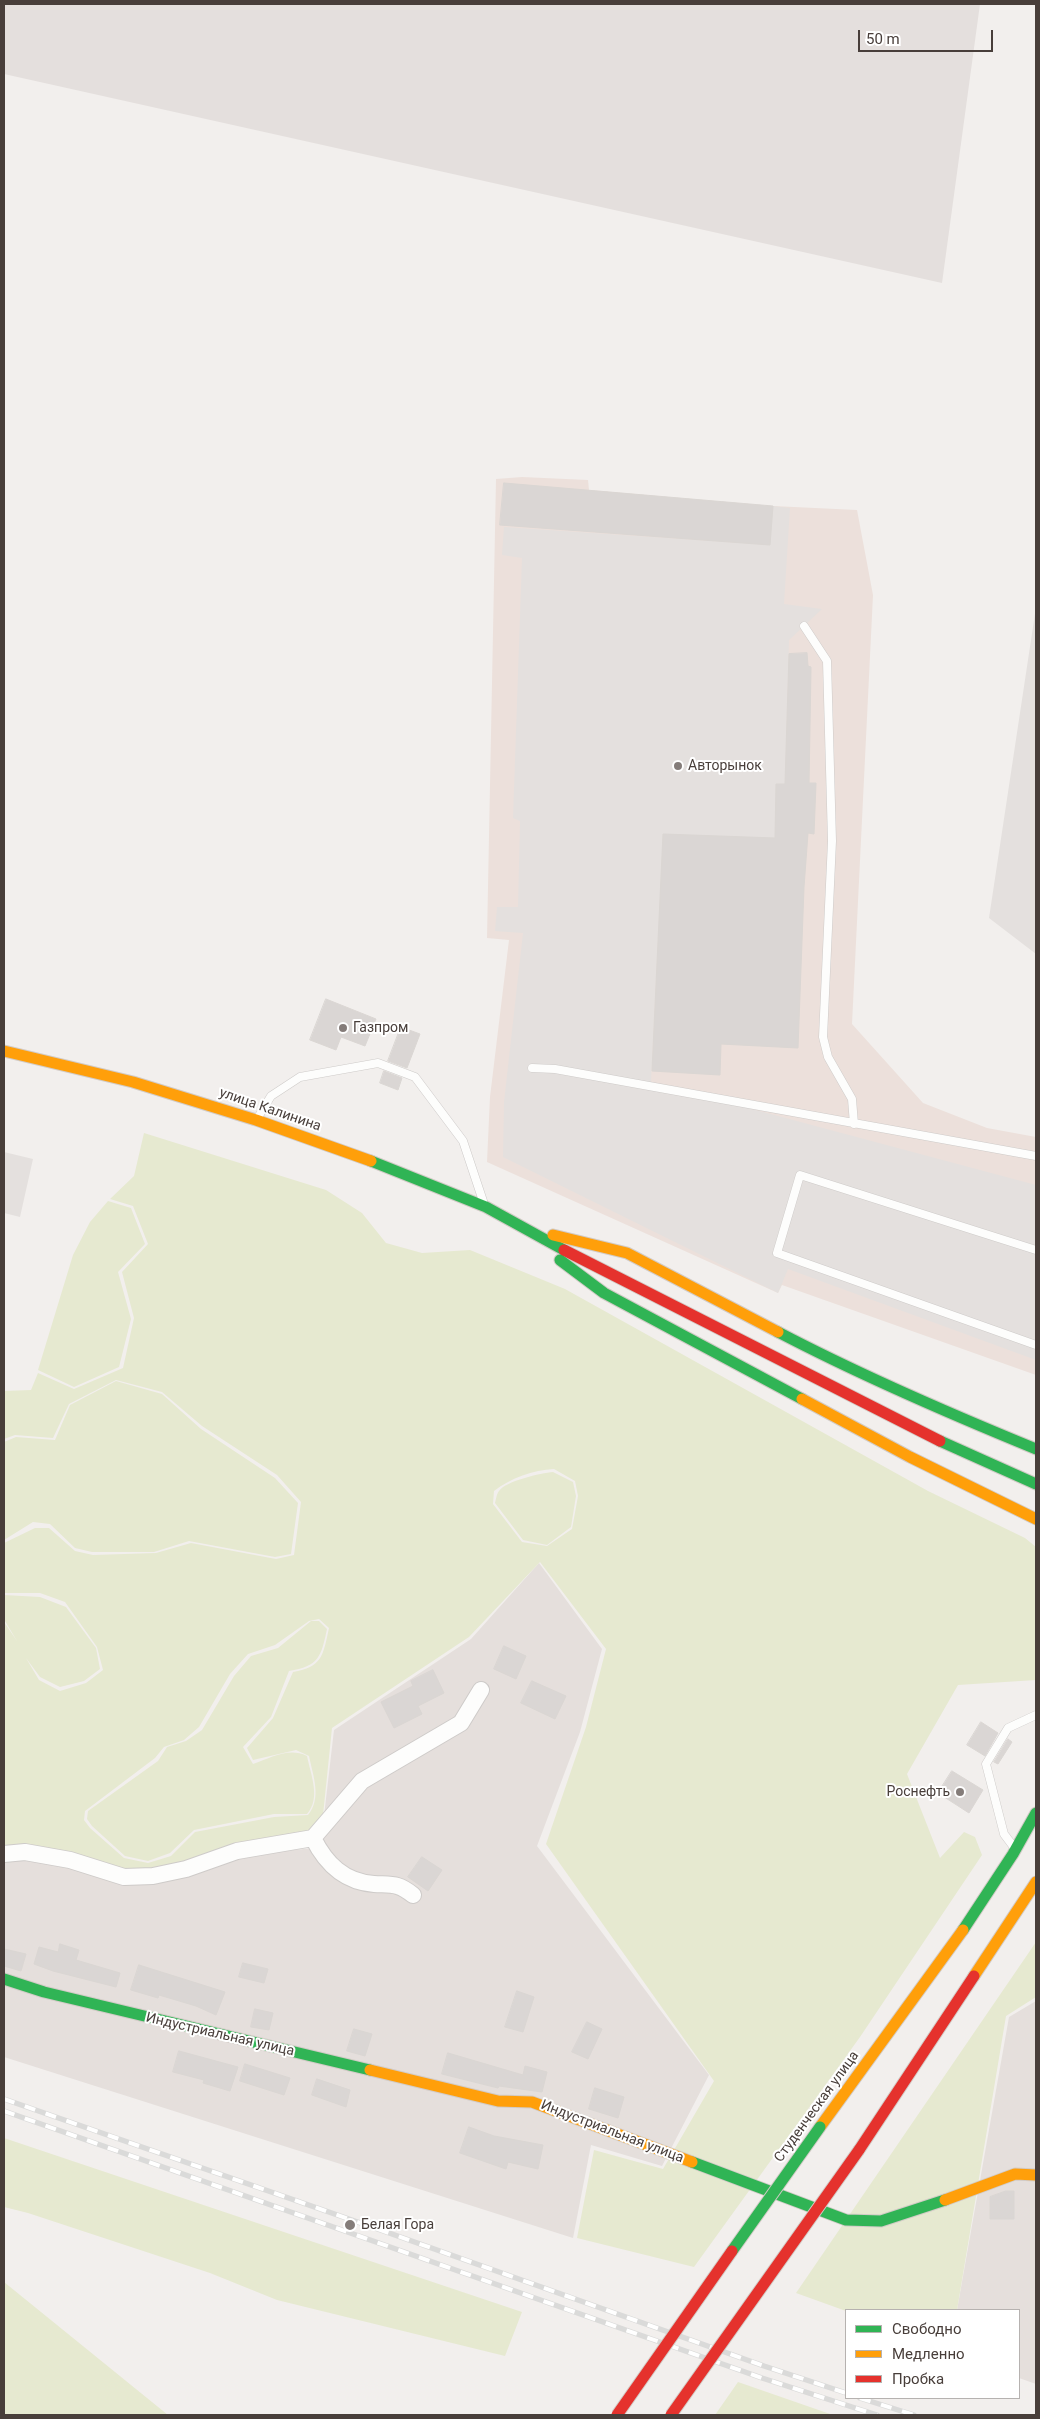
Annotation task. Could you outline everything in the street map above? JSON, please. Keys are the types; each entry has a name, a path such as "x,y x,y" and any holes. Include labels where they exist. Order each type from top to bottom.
{"main road":[{"name":"улица Калинина","path":"4,1051 133,1082 256,1120 408,1174 486,1207 516,1226"},
{"path":"516,1226 627,1253 840,1364 998,1435 1036,1450"},
{"path":"516,1226 934,1438 1036,1484"},
{"path":"516,1226 604,1293 910,1457 1031,1517 1036,1522"},
{"path":"998,1435 1036,1445"},
{"name":"Студенческая улица","path":"618,2415 820,2127 948,1951 1016,1850 1036,1813"},
{"path":"671,2415 859,2150 1036,1882"},
{"name":"Индустриальная улица","path":"4,1979 44,1992 498,2101 532,2102 846,2220 881,2221 916,2211 1015,2174 1036,2175"}],"street":[{"path":"4,1854 25,1852 70,1860 124,1877 153,1876 186,1869 237,1851 314,1838 362,1781 461,1723 481,1690"},
{"path":"314,1838 322,1857 343,1876 371,1884 401,1886 413,1895"}],"lane":[{"path":"804,626 827,661 832,841 824,1037 828,1057 852,1099 854,1124"},
{"path":"256,1120 271,1096 300,1076 378,1063 415,1077 463,1141 486,1207"},
{"path":"532,1068 555,1069 1036,1156"},
{"path":"1036,1250 800,1175 777,1253 1036,1346"},
{"path":"1016,1850 1004,1834 986,1764 1008,1728 1036,1715"}],"shaded area":[{"path":"4,4 980,4 942,283 4,74"},
{"name":"Авторынок","path":"522,477 588,480 589,490 773,506 857,510 873,595 852,1024 923,1103 987,1128 1036,1137 1036,1375 782,1285 778,1293 487,1162 490,1097 509,940 487,938 496,479"},
{"name":"Авторынок","path":"773,506 790,508 784,604 822,609 789,640 785,784 776,784 775,839 663,834 651,1082 1036,1185 1036,1360 788,1269 778,1293 503,1157 504,1102 523,933 495,931 497,907 518,907 520,821 513,818 522,558 502,555 504,527 770,545"},
{"path":"1036,607 1036,954 989,918"},
{"path":"4,1152 33,1159 20,1217 4,1213"},
{"path":"539,1563 602,1649 580,1732 537,1846 709,2075 662,2166 591,2145 573,2238 4,2057 4,1859 30,1856 124,1882 239,1856 313,1848 324,1816 334,1730 471,1639"},
{"path":"1036,2001 1036,2384 1020,2378 1020,2309 957,2309 1009,2017"}],"green space":[{"path":"144,1133 326,1190 362,1213 386,1243 422,1253 470,1250 565,1289 928,1491 1025,1538 1036,1547 1036,1680 958,1685 907,1774 940,1858 964,1832 975,1837 982,1855 860,2037 694,2267 577,2238 594,2150 663,2169 714,2081 546,1844 586,1727 606,1649 540,1562 469,1637 332,1728 323,1815 309,1836 153,1874 4,1849 4,1622 17,1641 5,1621 4,1595 40,1597 66,1607 96,1648 100,1669 84,1681 60,1687 40,1677 26,1658 39,1680 60,1691 86,1683 103,1670 97,1647 65,1602 40,1593 4,1593 4,1543 35,1528 49,1528 75,1551 93,1555 156,1553 191,1543 276,1559 294,1555 301,1502 277,1475 202,1426 162,1392 116,1380 69,1404 53,1438 15,1435 4,1439 4,1391 31,1390 38,1373 74,1389 123,1368 134,1318 122,1272 148,1244 133,1206 110,1199 134,1176","holes":["554,1469 575,1481 578,1496 572,1529 547,1546 522,1542 493,1504 494,1491 522,1476","319,1619 329,1628 320,1659 310,1667 293,1672 273,1718 247,1748 253,1760 296,1750 309,1756 316,1794 315,1801 308,1815 274,1817 195,1832 171,1856 148,1863 124,1858 90,1828 84,1820 85,1811 155,1758 164,1747 184,1740 199,1727 230,1674 248,1654 275,1645 309,1621"]},
{"path":"108,1201 131,1208 145,1244 118,1272 131,1319 119,1367 74,1387 38,1370 73,1255 90,1222"},
{"path":"116,1381 162,1394 201,1429 275,1478 298,1503 291,1554 275,1557 189,1541 154,1552 92,1552 75,1548 50,1524 33,1522 4,1540 4,1442 16,1437 55,1440 70,1405"},
{"path":"553,1472 573,1482 576,1496 571,1527 547,1545 523,1540 495,1503 498,1493 503,1487 516,1481"},
{"path":"311,1621 319,1621 327,1629 323,1647 317,1659 307,1666 289,1671 271,1717 243,1747 253,1764 286,1753 307,1756 314,1794 311,1808 307,1814 274,1814 194,1830 170,1853 148,1861 125,1856 92,1826 87,1819 88,1811 158,1761 167,1747 186,1741 202,1730 234,1676 251,1656 278,1648"},
{"path":"1036,1942 1036,1997 1006,2016 957,2309 845,2309 845,2311 796,2293"},
{"path":"4,2138 522,2312 505,2356 277,2300 210,2273 28,2213 4,2207"},
{"path":"4,2282 168,2415 4,2415"},
{"path":"738,2382 833,2415 715,2415"}],"building":[{"path":"504,483 773,506 770,545 500,525"},
{"path":"807,653 808,666 811,667 809,783 816,783 814,834 808,833 804,887 798,1048 721,1044 720,1075 652,1071 663,834 775,838 776,784 785,784 789,654"},
{"name":"Газпром","path":"326,999 376,1019 365,1046 341,1037 336,1050 310,1040"},
{"path":"401,1027 420,1034 407,1068 388,1061"},
{"path":"384,1071 402,1078 398,1090 380,1083"},
{"path":"504,1646 526,1656 516,1679 494,1669"},
{"path":"433,1670 444,1693 418,1706 422,1714 394,1728 381,1702 413,1686 411,1681"},
{"path":"532,1681 566,1696 555,1719 521,1703"},
{"path":"981,1722 998,1733 985,1756 967,1745"},
{"path":"1008,1739 1012,1742 998,1764 994,1762"},
{"name":"Роснефть","path":"952,1771 983,1790 969,1813 938,1793"},
{"path":"422,1857 442,1870 428,1891 408,1877"},
{"path":"60,1944 79,1950 76,1960 120,1973 116,1987 53,1971 34,1964 39,1947 58,1952"},
{"path":"4,1949 26,1954 21,1971 4,1966"},
{"path":"243,1963 268,1969 264,1983 239,1977"},
{"path":"139,1965 225,1992 216,2015 196,2006 159,1995 158,1998 131,1990"},
{"path":"517,1991 534,1997 523,2032 505,2027"},
{"path":"255,2009 273,2013 269,2030 251,2027"},
{"path":"587,2022 602,2029 588,2059 572,2052"},
{"path":"354,2029 372,2034 365,2056 347,2051"},
{"path":"179,2051 238,2067 230,2091 203,2083 204,2080 173,2072"},
{"path":"448,2053 523,2075 525,2066 547,2072 542,2092 499,2086 498,2088 442,2074"},
{"path":"245,2064 290,2078 284,2095 240,2081"},
{"path":"317,2079 350,2090 346,2107 312,2095"},
{"path":"595,2088 624,2097 618,2118 589,2109"},
{"path":"469,2127 494,2136 543,2145 538,2169 508,2162 506,2169 460,2153"},
{"path":"1006,2191 1014,2191 1014,2219 990,2219 990,2197"}],"railway":[{"path":"4,2099 764,2366 845,2393"},
{"path":"4,2111 762,2378 877,2415"},
{"path":"863,2399 914,2415"}],"traffic: fast":[{"path":"371,1161 486,1207 564,1250"},
{"path":"560,1260 604,1293 802,1399"},
{"path":"778,1332 906,1394 1036,1449"},
{"path":"940,1441 1036,1484"},
{"path":"963,1930 1013,1854 1036,1813"},
{"path":"4,1979 44,1992 370,2070"},
{"path":"732,2251 820,2127"},
{"path":"692,2162 846,2220 881,2221 945,2200"}],"traffic: slow":[{"path":"4,1051 133,1082 256,1120 371,1161"},
{"path":"553,1235 627,1253 778,1332"},
{"path":"802,1399 910,1457 1036,1519"},
{"path":"974,1976 1036,1882"},
{"path":"820,2127 963,1930"},
{"path":"370,2070 498,2101 532,2102 692,2162"},
{"path":"945,2200 1015,2174 1036,2175"}],"traffic: jam":[{"path":"564,1250 940,1441"},
{"path":"859,2150 974,1976"},
{"path":"671,2415 859,2150"},
{"path":"617,2415 732,2251"}],"place":[{"name":"Авторынок","path":"678,766"},
{"name":"Газпром","path":"343,1028"},
{"name":"Роснефть","path":"960,1792"},
{"name":"Белая Гора","path":"350,2225"}]}
